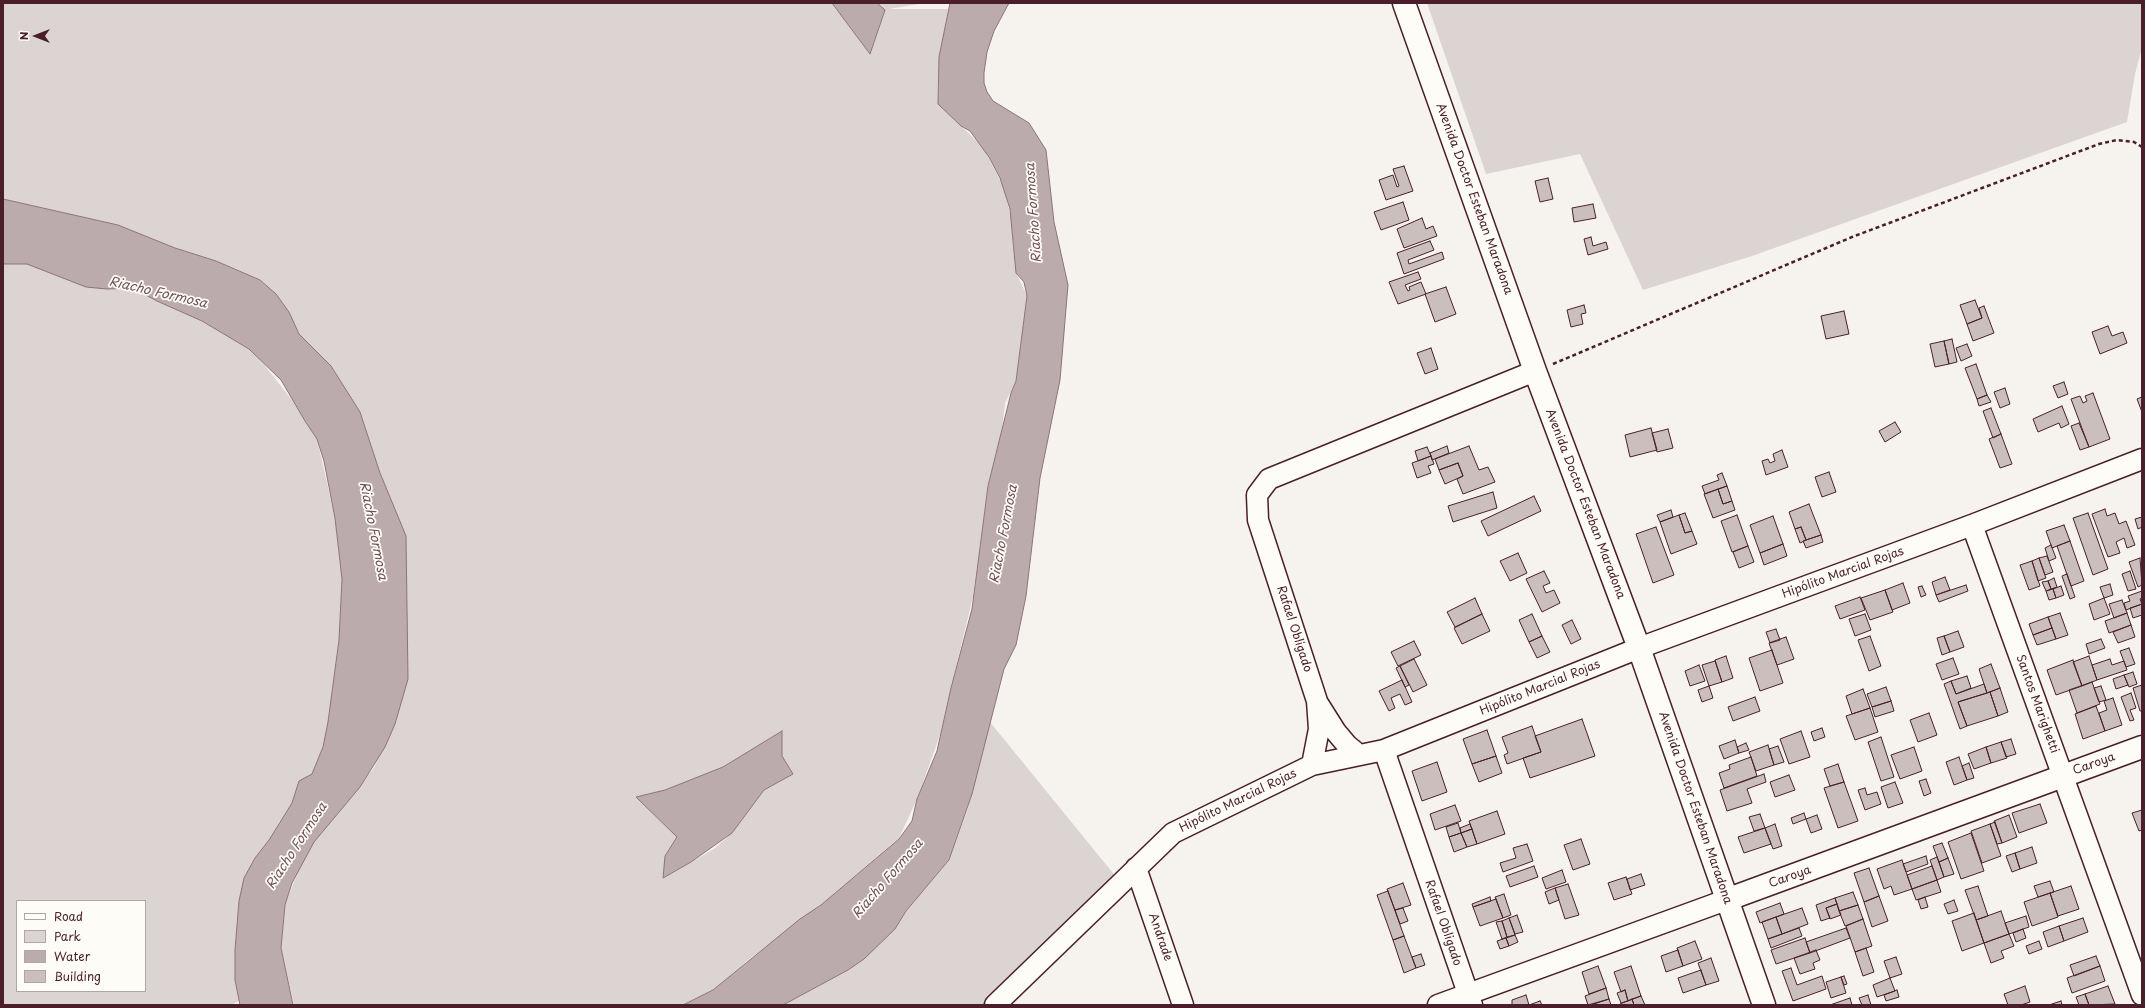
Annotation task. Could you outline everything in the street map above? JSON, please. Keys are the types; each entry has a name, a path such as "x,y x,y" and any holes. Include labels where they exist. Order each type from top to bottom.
{"main road":[{"name":"Avenida Doctor Esteban Maradona","path":"1404,3 1536,371 1640,648 1726,900 1764,1005"},
{"name":"Caroya","path":"1726,900 2142,747"}],"street":[{"name":"Rafael Obligado","path":"1312,765 1319,729 1317,701 1258,520 1257,495 1269,479 1536,371"},
{"name":"Hipólito Marcial Rojas","path":"995,1005 1173,833 1312,765 1384,750 1640,648 1972,525 2142,459"},
{"name":"Santos Marighetti","path":"1972,525 2142,995"},
{"path":"1317,701 1336,732 1347,745 1360,755"},
{"name":"Rafael Obligado","path":"1384,750 1470,1000"},
{"name":"Andrade","path":"1136,868 1183,1005"},
{"name":"Caroya","path":"1438,1005 1470,1000 1726,900"}],"path":[{"path":"1536,371 1852,237 2092,146 2117,140 2134,142 2142,147"}],"green space":[{"path":"3,3 832,3 870,54 885,10 877,3 925,3 889,9 948,9 938,81 938,104 983,147 1004,188 1011,218 1016,273 1027,296 1016,381 1005,403 1002,429 988,486 973,596 940,735 917,799 899,838 821,905 748,960 713,991 683,1005 294,1005 281,948 285,905 301,864 314,842 373,769 395,724 397,516 380,473 360,412 331,366 299,334 289,312 276,294 260,280 219,262 175,248 118,225 3,199","holes":["782,731 782,756 793,774 764,790 732,833 714,849 663,878 665,856 677,837 636,797 665,790 723,767"]},
{"path":"1427,3 2142,3 2142,48 2135,74 2127,122 1752,256 1643,290 1580,154 1486,174"},
{"path":"27,263 133,288 202,321 249,349 265,366 292,400 317,439 335,518 342,579 339,640 328,722 323,747 312,774 269,840 255,858 235,950 235,980 239,1001 231,1005 3,1005 3,264"},
{"path":"990,722 1121,883 995,1005 783,1005 848,970 895,929 906,911 949,861 968,808"}],"water":[{"path":"832,3 877,3 885,10 870,54"},
{"name":"Riacho Formosa","path":"950,3 1009,3 994,31 987,52 984,83 987,92 993,101 1029,123 1046,150 1054,222 1068,285 1060,380 1040,478 1026,596 1016,645 1004,669 972,794 949,860 906,911 895,929 864,959 848,970 783,1005 683,1005 713,990 800,919 821,905 899,839 912,821 917,799 937,751 951,688 972,609 988,486 1011,393 1016,381 1027,296 1024,282 1016,273 1010,209 1000,178 989,157 970,131 961,126 938,104 939,57"},
{"name":"Riacho Formosa","path":"3,199 118,225 175,248 216,261 260,280 276,294 289,312 299,334 331,366 360,412 380,473 406,536 408,679 395,724 385,747 360,787 314,842 292,883 285,905 281,948 293,1005 240,1005 235,980 235,950 239,901 244,878 255,858 269,840 292,803 299,781 312,774 323,747 328,722 339,640 342,579 335,518 324,461 317,439 281,380 249,349 202,321 157,301 133,288 107,289 86,287 27,264 3,264"},
{"path":"782,731 782,756 793,774 764,790 732,833 691,862 663,878 665,856 677,837 636,797 665,790 723,767"}],"building":[{"path":"1404,166 1413,191 1386,200 1379,180 1393,175 1397,187 1399,186 1393,169"},
{"path":"1548,178 1553,199 1540,202 1535,181"},
{"path":"1403,202 1409,220 1381,230 1374,212"},
{"path":"1593,204 1596,218 1574,222 1572,208"},
{"path":"1422,218 1426,229 1433,226 1437,236 1404,248 1397,229"},
{"path":"1591,237 1593,246 1606,242 1608,249 1588,255 1584,239"},
{"path":"1430,241 1434,250 1408,260 1409,264 1442,252 1444,259 1404,274 1397,253"},
{"path":"1418,272 1421,279 1405,285 1408,291 1410,290 1409,287 1421,282 1426,294 1398,304 1389,282"},
{"path":"1446,287 1456,314 1435,322 1425,294"},
{"path":"1975,300 1982,318 1967,324 1960,305"},
{"path":"1584,305 1586,313 1581,314 1583,324 1571,327 1567,310"},
{"path":"1984,306 1994,333 1973,341 1967,324 1982,318 1979,308"},
{"path":"1844,311 1849,334 1826,339 1821,316"},
{"path":"2108,326 2112,336 2123,332 2127,343 2100,354 2092,332"},
{"path":"1952,339 1957,362 1949,364 1944,341"},
{"path":"1944,341 1949,364 1935,367 1930,344"},
{"path":"1967,344 1972,356 1961,361 1956,348"},
{"path":"1431,348 1438,369 1425,374 1417,353"},
{"path":"1976,364 1987,395 1977,399 1965,368"},
{"path":"2064,382 2068,394 2058,398 2053,386"},
{"path":"2005,388 2010,404 2000,408 1994,392"},
{"path":"2093,393 2110,439 2089,447 2071,399 2080,396 2083,403 2087,401 2085,396"},
{"path":"1987,395 1991,402 1979,406 1977,399"},
{"path":"2142,397 2142,412 2137,399"},
{"path":"2062,406 2069,424 2061,428 2059,423 2038,432 2033,419"},
{"path":"1991,408 2001,434 1993,438 1983,411"},
{"path":"1895,422 1901,432 1885,442 1879,431"},
{"path":"2079,423 2089,447 2080,450 2071,426"},
{"path":"1651,428 1657,450 1630,457 1625,435"},
{"path":"1668,429 1673,448 1657,452 1652,433"},
{"path":"2001,434 2012,464 2000,468 1989,439"},
{"path":"1447,446 1449,453 1432,460 1430,453"},
{"path":"1469,446 1479,470 1488,467 1495,482 1463,494 1457,479 1463,476 1458,463 1439,470 1435,459"},
{"path":"1427,447 1431,456 1418,461 1415,451"},
{"path":"1782,450 1788,467 1766,475 1762,461 1768,459 1770,463 1775,461 1773,454"},
{"path":"1431,456 1434,464 1428,466 1431,473 1417,478 1412,463"},
{"path":"1458,463 1463,476 1445,484 1439,470"},
{"path":"1829,472 1836,492 1822,497 1815,477"},
{"path":"1722,473 1727,486 1705,494 1702,486 1719,480 1717,475"},
{"path":"1727,486 1732,501 1723,504 1718,489"},
{"path":"1718,489 1723,504 1732,501 1735,510 1713,518 1704,494"},
{"path":"1493,492 1497,508 1453,522 1448,506"},
{"path":"1534,496 1541,511 1488,536 1481,521"},
{"path":"1809,504 1821,535 1806,540 1801,527 1795,529 1789,512"},
{"path":"2105,509 2107,516 2115,513 2119,524 2126,521 2135,545 2127,548 2124,538 2116,542 2120,553 2108,557 2092,514"},
{"path":"1671,510 1673,517 1660,522 1657,515"},
{"path":"1685,513 1692,531 1685,533 1679,515"},
{"path":"2088,513 2108,569 2093,575 2073,518"},
{"path":"1679,515 1685,533 1692,531 1697,544 1671,554 1660,522"},
{"path":"1737,515 1748,546 1732,552 1721,521"},
{"path":"1773,516 1783,544 1760,553 1750,525"},
{"path":"2142,517 2142,527 2138,529 2135,519"},
{"path":"2064,525 2070,541 2052,548 2046,531"},
{"path":"1656,527 1674,575 1653,583 1636,534"},
{"path":"1801,527 1806,540 1800,543 1795,529"},
{"path":"1821,535 1823,542 1806,548 1803,541"},
{"path":"2070,541 2084,581 2071,586 2057,546"},
{"path":"1783,544 1787,556 1764,565 1760,553"},
{"path":"2051,545 2056,558 2049,561 2045,548"},
{"path":"1748,546 1754,562 1739,568 1733,552"},
{"path":"1518,553 1527,573 1510,581 1500,561"},
{"path":"2047,556 2053,572 2045,575 2039,558"},
{"path":"2039,558 2046,578 2038,581 2032,561"},
{"path":"2140,558 2142,585 2138,587 2129,562"},
{"path":"2032,561 2040,586 2029,590 2020,565"},
{"path":"1544,571 1550,583 1543,586 1546,593 1554,590 1560,603 1542,612 1526,579"},
{"path":"2130,571 2136,589 2128,591 2122,574"},
{"path":"2067,574 2075,597 2070,599 2062,576"},
{"path":"1945,577 1950,590 1936,595 1932,582"},
{"path":"2054,578 2057,587 2051,589 2048,581"},
{"path":"2048,581 2051,589 2046,591 2042,582"},
{"path":"1903,583 1910,603 1892,610 1885,590"},
{"path":"2110,584 2113,595 2104,598 2100,587"},
{"path":"1966,585 1968,591 1939,602 1936,595"},
{"path":"1922,586 1926,595 1921,597 1918,587"},
{"path":"2061,586 2064,595 2056,598 2053,589"},
{"path":"2053,589 2056,598 2049,600 2046,591"},
{"path":"1885,590 1893,612 1870,620 1861,598"},
{"path":"2142,591 2142,598 2140,599 2142,604 2126,610 2124,603 2130,601 2128,596"},
{"path":"1860,597 1865,610 1840,619 1835,606"},
{"path":"1475,598 1482,614 1455,627 1447,612"},
{"path":"2104,598 2110,614 2094,620 2089,604"},
{"path":"2122,600 2127,613 2114,618 2109,604"},
{"path":"2142,604 2142,615 2133,618 2130,608"},
{"path":"2060,613 2068,635 2056,639 2048,617"},
{"path":"2127,613 2131,625 2109,633 2105,621"},
{"path":"1482,614 1490,631 1462,644 1454,628"},
{"path":"1532,614 1542,636 1529,642 1519,620"},
{"path":"1865,614 1871,630 1855,636 1849,619"},
{"path":"2048,617 2052,628 2033,635 2029,624"},
{"path":"1572,620 1581,639 1571,644 1562,625"},
{"path":"2131,625 2135,637 2118,643 2113,632"},
{"path":"2052,628 2056,639 2037,645 2033,635"},
{"path":"1776,629 1780,640 1770,643 1766,632"},
{"path":"1958,631 1964,647 1950,652 1944,636"},
{"path":"1542,636 1550,652 1537,658 1529,642"},
{"path":"1870,636 1881,666 1869,671 1858,640"},
{"path":"1944,636 1950,652 1942,655 1937,638"},
{"path":"1786,637 1794,659 1777,665 1769,643"},
{"path":"2101,639 2105,648 2089,654 2086,644"},
{"path":"1414,641 1421,655 1398,666 1391,652"},
{"path":"2129,648 2135,664 2126,667 2120,651"},
{"path":"1772,650 1783,683 1760,691 1749,658"},
{"path":"1726,656 1733,678 1722,682 1715,660"},
{"path":"2089,656 2097,680 2082,686 2073,662"},
{"path":"1953,658 1959,674 1942,680 1936,664"},
{"path":"1414,659 1427,685 1413,692 1400,666"},
{"path":"2110,659 2112,665 2124,661 2127,670 2097,680 2092,665"},
{"path":"2073,660 2082,686 2056,695 2047,670"},
{"path":"1715,661 1722,682 1709,686 1702,665"},
{"path":"1991,664 2000,688 1987,693 1979,669"},
{"path":"1699,665 1705,681 1690,686 1685,671"},
{"path":"1400,666 1409,685 1405,687 1396,668"},
{"path":"2133,672 2137,684 2129,687 2124,675"},
{"path":"2124,675 2128,685 2116,689 2113,679"},
{"path":"1967,676 1971,688 1956,694 1951,681"},
{"path":"1402,680 1412,702 1405,705 1400,694 1391,698 1395,708 1389,711 1379,691"},
{"path":"1951,681 1956,694 1984,684 1987,693 1958,702 1967,726 1960,729 1944,684"},
{"path":"2092,682 2100,704 2077,713 2069,690"},
{"path":"2142,685 2142,711 2140,711 2133,688"},
{"path":"1709,686 1713,698 1702,702 1698,690"},
{"path":"2101,686 2106,700 2099,702 2094,688"},
{"path":"1886,687 1891,701 1872,707 1867,694"},
{"path":"2000,688 2008,712 1998,716 1990,692"},
{"path":"1863,689 1870,708 1852,714 1846,696"},
{"path":"1990,692 1998,716 1967,726 1958,702"},
{"path":"2131,693 2136,708 2130,710 2134,720 2130,721 2121,697"},
{"path":"1755,697 1760,711 1733,721 1728,707"},
{"path":"2113,698 2122,725 2105,731 2099,713 2107,710 2104,701"},
{"path":"1891,701 1894,711 1875,717 1872,707"},
{"path":"2096,706 2105,731 2083,739 2075,714"},
{"path":"1870,708 1878,732 1855,740 1846,716"},
{"path":"1929,713 1937,735 1918,742 1910,720"},
{"path":"1582,719 1595,756 1530,778 1523,758 1541,752 1535,736"},
{"path":"1532,726 1541,752 1507,764 1504,755 1508,753 1502,737"},
{"path":"1822,728 1825,737 1814,741 1811,732"},
{"path":"1487,730 1496,756 1472,764 1463,739"},
{"path":"1801,731 1810,757 1789,764 1780,739"},
{"path":"1881,737 1894,777 1881,781 1868,742"},
{"path":"2011,739 2016,754 2006,757 2001,742"},
{"path":"1735,740 1739,753 1724,759 1719,746"},
{"path":"2001,742 2007,758 1991,763 1986,747"},
{"path":"1746,743 1749,750 1739,753 1737,747"},
{"path":"1768,745 1774,765 1756,771 1749,752"},
{"path":"1778,746 1784,762 1774,765 1769,749"},
{"path":"1914,747 1922,771 1900,779 1891,755"},
{"path":"1986,747 1991,763 1974,769 1968,754"},
{"path":"1496,756 1502,773 1479,782 1472,764"},
{"path":"1751,757 1757,776 1724,788 1719,773 1730,769 1729,765"},
{"path":"1959,757 1967,780 1954,785 1946,762"},
{"path":"1437,762 1447,792 1422,801 1412,771"},
{"path":"1969,763 1974,778 1967,780 1962,766"},
{"path":"1838,764 1844,782 1830,786 1824,769"},
{"path":"1764,774 1766,782 1747,789 1752,803 1727,811 1720,790"},
{"path":"1789,775 1795,790 1775,797 1770,782"},
{"path":"1926,779 1931,793 1924,796 1919,781"},
{"path":"1844,782 1858,821 1838,828 1824,788"},
{"path":"1895,782 1903,803 1888,808 1881,787"},
{"path":"1865,788 1867,795 1877,792 1881,804 1865,810 1858,790"},
{"path":"2040,804 2047,823 2019,833 2012,813"},
{"path":"1455,805 1461,821 1435,830 1430,814"},
{"path":"2142,810 2142,830 2139,831 2132,813"},
{"path":"1497,811 1505,834 1477,844 1469,821"},
{"path":"1804,813 1806,819 1793,824 1791,818"},
{"path":"1760,814 1765,828 1754,831 1749,817"},
{"path":"1817,815 1822,829 1811,833 1806,819"},
{"path":"2009,815 2017,837 2002,843 1994,821"},
{"path":"1995,822 2002,843 1997,844 1990,824"},
{"path":"1458,823 1461,833 1449,837 1446,827"},
{"path":"1470,824 1472,829 1461,833 1460,828"},
{"path":"1775,824 1782,846 1773,849 1765,828"},
{"path":"1990,824 2001,856 1982,863 1971,831"},
{"path":"1765,828 1771,844 1744,853 1738,837"},
{"path":"1472,829 1477,844 1467,847 1461,833"},
{"path":"1461,833 1467,847 1454,852 1449,837"},
{"path":"1971,833 1984,871 1961,879 1948,842"},
{"path":"1581,839 1590,864 1573,870 1564,845"},
{"path":"1942,843 1948,858 1939,862 1933,846"},
{"path":"1527,844 1533,861 1503,872 1500,863 1516,858 1513,848"},
{"path":"2032,847 2037,863 2020,869 2015,853"},
{"path":"2015,853 2020,869 2012,872 2006,856"},
{"path":"1926,856 1928,864 1906,872 1903,864"},
{"path":"1937,857 1944,877 1937,880 1930,860"},
{"path":"1948,858 1954,874 1944,877 1939,862"},
{"path":"1902,860 1912,889 1894,895 1891,886 1884,889 1877,869"},
{"path":"1534,866 1538,877 1510,887 1506,876"},
{"path":"1932,866 1937,880 1912,889 1907,875"},
{"path":"1869,868 1879,896 1864,902 1854,873"},
{"path":"1562,870 1566,882 1546,889 1542,878"},
{"path":"1641,874 1645,885 1630,890 1627,879"},
{"path":"1626,877 1632,894 1614,900 1608,883"},
{"path":"1937,880 1941,892 1916,900 1912,889"},
{"path":"2050,881 2054,892 2038,897 2034,886"},
{"path":"1403,883 1411,905 1395,910 1387,889"},
{"path":"1568,884 1579,915 1565,919 1555,888"},
{"path":"1978,886 1988,916 1976,920 1965,890"},
{"path":"2071,886 2079,909 2058,916 2050,893"},
{"path":"1555,888 1559,900 1549,904 1545,892"},
{"path":"1388,891 1404,936 1393,940 1377,895"},
{"path":"1853,892 1858,905 1839,911 1835,898"},
{"path":"2050,893 2058,917 2032,926 2024,902"},
{"path":"1504,894 1511,915 1503,918 1495,897"},
{"path":"1879,896 1888,921 1872,927 1864,902"},
{"path":"1490,897 1491,901 1473,907 1472,904"},
{"path":"1925,897 1928,907 1921,909 1918,900"},
{"path":"1835,898 1837,904 1826,908 1830,918 1821,921 1816,905"},
{"path":"1496,899 1503,918 1480,926 1473,907"},
{"path":"1954,900 1958,911 1948,914 1944,904"},
{"path":"1780,903 1784,914 1760,923 1756,912"},
{"path":"1837,904 1841,915 1830,919 1826,908"},
{"path":"1858,905 1863,919 1845,926 1839,911"},
{"path":"1403,908 1408,921 1400,924 1395,910"},
{"path":"1802,908 1808,924 1782,934 1776,917"},
{"path":"2001,911 2009,934 1984,943 1976,920"},
{"path":"1974,913 1984,943 1962,951 1952,921"},
{"path":"1517,915 1523,932 1515,934 1509,918"},
{"path":"2026,916 2029,927 2009,934 2005,923"},
{"path":"1776,917 1782,934 1768,939 1762,922"},
{"path":"1509,918 1515,935 1507,937 1502,921"},
{"path":"2083,918 2088,932 2064,941 2059,926"},
{"path":"1863,919 1872,946 1855,952 1846,926"},
{"path":"1502,921 1507,937 1502,939 1496,922"},
{"path":"2059,926 2064,941 2048,947 2043,932"},
{"path":"1799,928 1802,936 1771,948 1768,939"},
{"path":"1846,928 1850,938 1810,953 1806,942"},
{"path":"2023,929 2026,938 2016,942 2013,933"},
{"path":"2009,934 2014,946 2001,951 2004,958 1991,963 1984,943"},
{"path":"1515,935 1518,942 1509,946 1506,938"},
{"path":"1404,936 1416,968 1404,973 1393,940"},
{"path":"1506,938 1509,946 1500,949 1497,941"},
{"path":"1805,938 1810,953 1776,964 1771,950"},
{"path":"1695,941 1702,959 1683,966 1677,948"},
{"path":"2039,941 2042,949 2029,954 2026,946"},
{"path":"1866,948 1874,972 1863,976 1855,952"},
{"path":"1678,950 1683,966 1666,972 1661,956"},
{"path":"1816,950 1820,960 1813,963 1815,969 1800,974 1794,958"},
{"path":"1421,954 1425,965 1416,968 1412,957"},
{"path":"2096,956 2100,966 2074,976 2070,965"},
{"path":"1896,957 1902,974 1890,978 1884,961"},
{"path":"1711,958 1719,981 1706,985 1698,963"},
{"path":"1598,966 1606,988 1589,994 1582,972"},
{"path":"1631,966 1641,996 1628,1001 1625,990 1621,992 1614,972"},
{"path":"2100,966 2105,981 2072,993 2067,978"},
{"path":"1791,968 1797,985 1822,976 1826,989 1793,1001 1782,971"},
{"path":"1701,970 1706,985 1683,993 1678,978"},
{"path":"1844,976 1847,984 1844,985 1841,977"},
{"path":"1841,977 1846,993 1831,998 1826,982"},
{"path":"1890,978 1895,991 1877,997 1873,985"},
{"path":"2025,986 2030,1002 2021,1005 2008,1005 2004,994"},
{"path":"2108,986 2115,1004 2089,1005 2085,994"},
{"path":"1606,988 1609,999 1588,1005 1585,996"},
{"path":"1625,990 1628,1001 1621,1003 1617,993"},
{"path":"1897,990 1899,997 1886,1001 1884,995"},
{"path":"2085,994 2089,1005 2079,1005 2076,997"},
{"path":"1526,995 1529,1005 1512,1005 1512,1000"},
{"path":"1868,995 1871,1005 1862,1005 1859,998"},
{"path":"1641,996 1645,1005 1634,1005 1632,999"},
{"path":"1850,998 1852,1005 1830,1005"},
{"path":"1609,999 1611,1005 1591,1005"},
{"path":"1632,999 1634,1005 1620,1005 1620,1004"},
{"path":"1540,1001 1542,1005 1529,1005"},
{"path":"2061,1001 2062,1005 2049,1005"}]}
